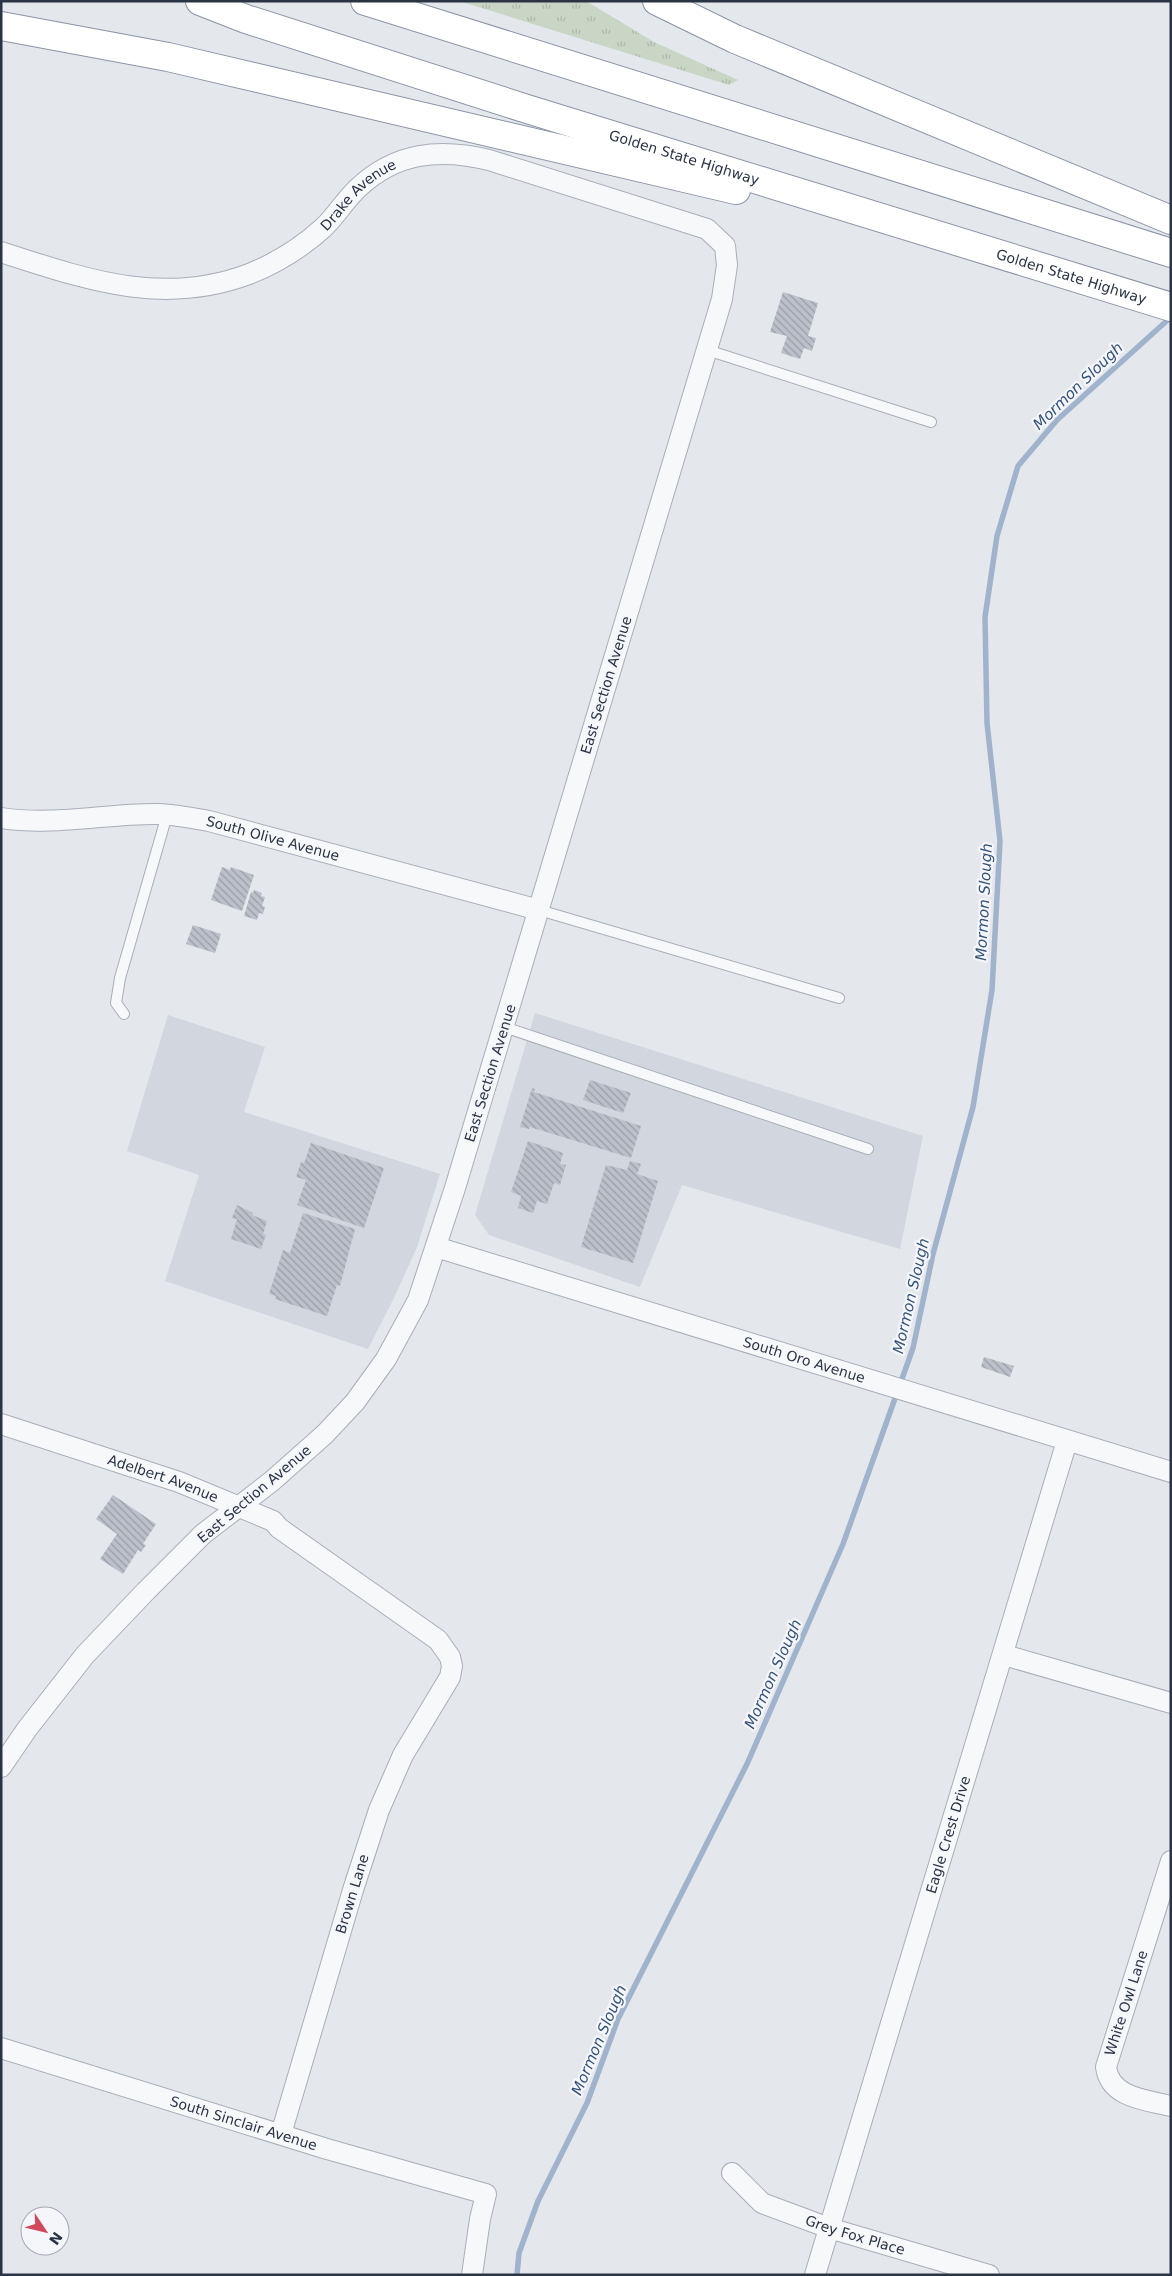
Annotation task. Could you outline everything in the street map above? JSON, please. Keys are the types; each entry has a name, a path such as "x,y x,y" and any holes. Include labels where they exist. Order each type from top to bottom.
{"highway":[{"name":"Golden State Highway","path":"200,1 246,19 527,109 1171,307"},
{"path":"365,1 1171,254"},
{"path":"657,1 735,39 1171,220"},
{"path":"1,26 168,57 663,174 927,232"}],"street":[{"name":"Drake Avenue","path":"1,252 108,284 149,289 177,289 225,281 276,262 296,250 323,227 358,188 374,174 404,159 440,153 464,154 489,160 687,221 707,229 720,240"},
{"name":"East Section Avenue","path":"1,1767 27,1729 85,1655 203,1534 272,1481 326,1434 355,1402 386,1359 418,1300 504,1027 722,299 727,265 725,246 720,240"},
{"name":"South Olive Avenue","path":"1,818 43,822 167,815 209,821 539,910"},
{"name":"South Oro Avenue","path":"436,1247 1171,1472"},
{"name":"Adelbert Avenue","path":"1,1424 179,1482 273,1521 279,1528 438,1640 450,1657 452,1666"},
{"name":"Eagle Crest Drive","path":"815,2275 1067,1441"},
{"path":"1004,1654 1171,1703"},
{"name":"Brown Lane","path":"281,2134 353,1890 379,1810 403,1754 447,1684 452,1666"},
{"name":"White Owl Lane","path":"1171,1861 1106,2067 1107,2074 1114,2086 1128,2096 1171,2106"},
{"name":"South Sinclair Avenue","path":"1,2048 281,2134 486,2194 480,2219 472,2275"},
{"name":"Grey Fox Place","path":"732,2173 762,2203 829,2228 989,2275"}],"lane":[{"path":"707,350 931,422"},
{"path":"124,1014 116,1003 120,978 167,815"},
{"path":"539,910 839,998"},
{"path":"504,1027 868,1149"}],"shaded area":[{"path":"535,1013 923,1136 900,1249 682,1185 640,1287 489,1235 475,1215"},
{"path":"168,1015 265,1047 244,1112 440,1174 417,1247 368,1349 165,1281 199,1175 127,1151"}],"green space":[{"path":"459,1 586,1 654,42 738,80 729,85"}],"building":[{"path":"783,292 818,303 808,336 816,338 812,351 804,348 800,359 781,353 787,336 770,332"},
{"path":"222,867 230,870 231,867 254,875 242,911 211,900"},
{"path":"254,890 262,893 261,896 265,897 262,906 265,907 263,914 259,913 257,920 244,916 251,892 253,893"},
{"path":"193,925 221,934 215,953 186,944"},
{"path":"590,1080 631,1093 623,1113 583,1100"},
{"path":"532,1088 535,1089 534,1092 641,1126 631,1158 530,1127 529,1129 520,1127"},
{"path":"528,1141 563,1153 560,1164 566,1165 560,1185 554,1183 547,1204 537,1201 533,1213 518,1208 521,1196 511,1192"},
{"path":"311,1143 384,1168 364,1228 297,1205 306,1180 296,1177 301,1162 304,1163"},
{"path":"630,1161 641,1164 637,1174 658,1181 633,1263 581,1247 606,1165 627,1170"},
{"path":"237,1205 253,1213 252,1215 267,1221 263,1234 266,1235 261,1249 231,1239 237,1219 232,1218"},
{"path":"303,1213 355,1229 340,1286 337,1285 327,1316 275,1299 276,1296 269,1294 283,1250 290,1253"},
{"path":"984,1357 1014,1366 1010,1377 981,1367"},
{"path":"113,1495 156,1524 143,1544 146,1545 141,1552 138,1550 123,1574 100,1559 117,1534 96,1519"}],"waterway":[{"name":"Mormon Slough","path":"517,2275 519,2253 538,2201 587,2103 618,2019 747,1764 843,1544 913,1348 933,1254 973,1107 992,990 1000,841 987,723 985,617 997,536 1018,466 1057,420 1171,317"}]}
